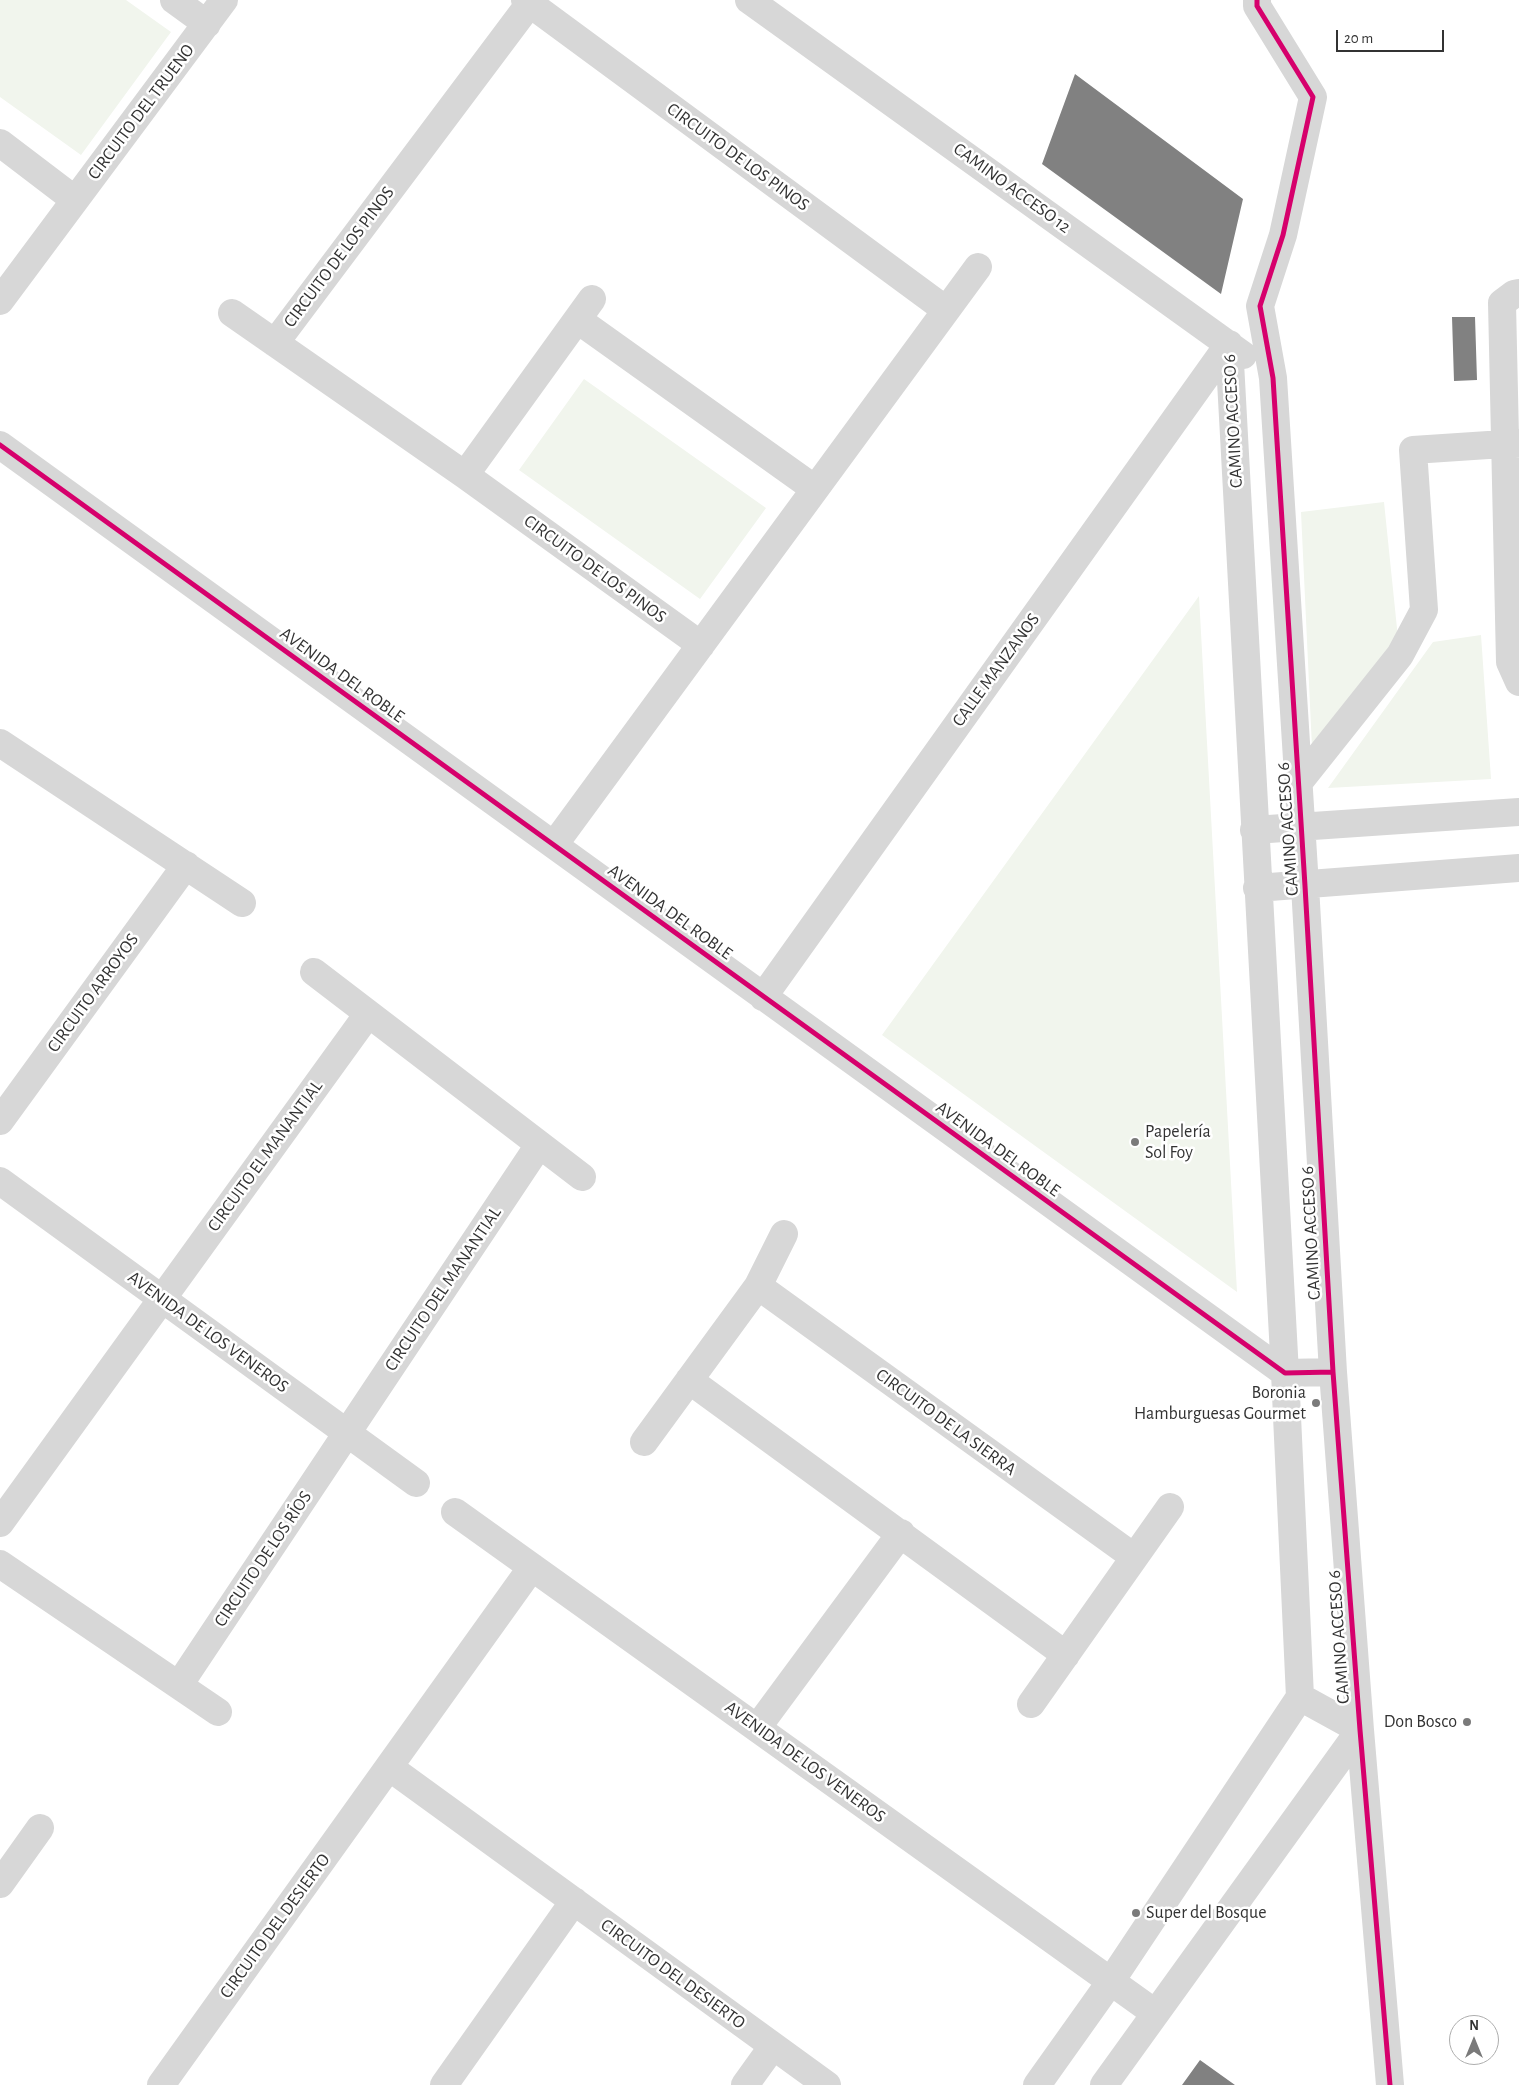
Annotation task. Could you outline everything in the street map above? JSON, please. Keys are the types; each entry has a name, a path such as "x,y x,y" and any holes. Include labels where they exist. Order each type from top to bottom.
{"street":[{"path":"174,0 207,24"},
{"name":"CIRCUITO DEL TRUENO","path":"0,301 224,0"},
{"name":"CAMINO ACCESO 12","path":"749,0 1229,344 1273,378"},
{"name":"CAMINO ACCESO 6","path":"1256,0 1257,6 1313,98 1283,235 1260,306 1273,378 1333,1372 1360,1730 1390,2085"},
{"name":"CIRCUITO DE LOS PINOS","path":"275,343 528,2 946,310"},
{"path":"0,143 75,200"},
{"path":"554,845 978,267"},
{"path":"1519,294 1514,294 1502,303 1512,443 1510,662 1519,682"},
{"path":"465,475 585,309 815,489"},
{"name":"CIRCUITO DE LOS PINOS","path":"232,313 465,475 701,645"},
{"name":"CAMINO ACCESO 6","path":"1229,344 1257,888 1285,1373 1300,1697"},
{"name":"CALLE MANZANOS","path":"763,997 1229,344"},
{"path":"1298,782 1400,655 1424,610 1413,450 1512,443"},
{"name":"AVENIDA DEL ROBLE","path":"0,445 1285,1373"},
{"path":"0,743 242,903"},
{"path":"1254,830 1519,812"},
{"name":"CIRCUITO ARROYOS","path":"0,1121 186,865"},
{"path":"1257,888 1305,886 1519,868"},
{"path":"314,972 582,1177"},
{"name":"CIRCUITO EL MANANTIAL","path":"162,1298 368,1014"},
{"name":"CIRCUITO DEL MANANTIAL","path":"347,1432 539,1145"},
{"name":"AVENIDA DE LOS VENEROS","path":"0,1181 416,1483"},
{"path":"644,1442 758,1286 784,1234"},
{"name":"CIRCUITO DE LA SIERRA","path":"758,1286 1134,1557"},
{"path":"0,1523 162,1298"},
{"path":"1285,1373 1333,1372"},
{"path":"689,1380 1066,1655"},
{"name":"CIRCUITO DE LOS RÍOS","path":"179,1685 347,1432"},
{"path":"1031,1704 1170,1507"},
{"name":"AVENIDA DE LOS VENEROS","path":"455,1512 1156,2013"},
{"path":"757,1728 901,1533"},
{"path":"0,1564 218,1712"},
{"name":"CIRCUITO DEL DESIERTO","path":"161,2085 532,1568"},
{"path":"1037,2085 1111,1981 1300,1697 1360,1730 1104,2085"},
{"name":"CIRCUITO DEL DESIERTO","path":"389,1767 827,2085"},
{"path":"0,1884 40,1828"},
{"path":"444,2085 574,1901"},
{"path":"745,2085 773,2046"}],"shaded area":[{"path":"0,0 126,0 171,32 81,155 0,97"},
{"path":"584,379 766,508 700,599 519,470"},
{"path":"1384,502 1398,638 1312,748 1301,512"},
{"path":"1199,596 1237,1292 882,1035"},
{"path":"1481,635 1491,779 1328,788 1433,642"}],"building":[{"path":"1075,74 1243,199 1221,294 1042,164"},
{"path":"1452,317 1475,317 1477,380 1454,381"},
{"path":"1200,2060 1235,2085 1182,2085"}],"cycle path":[{"path":"1257,0 1257,6 1313,97 1283,235 1260,306 1273,378 1333,1372 1360,1730 1390,2085"},
{"path":"0,445 1285,1373 1333,1372"}],"place":[{"name":"Papelería Sol Foy","path":"1135,1142"},
{"name":"Boronia Hamburguesas Gourmet","path":"1316,1403"},
{"name":"Don Bosco","path":"1467,1722"},
{"name":"Super del Bosque","path":"1136,1913"}]}
